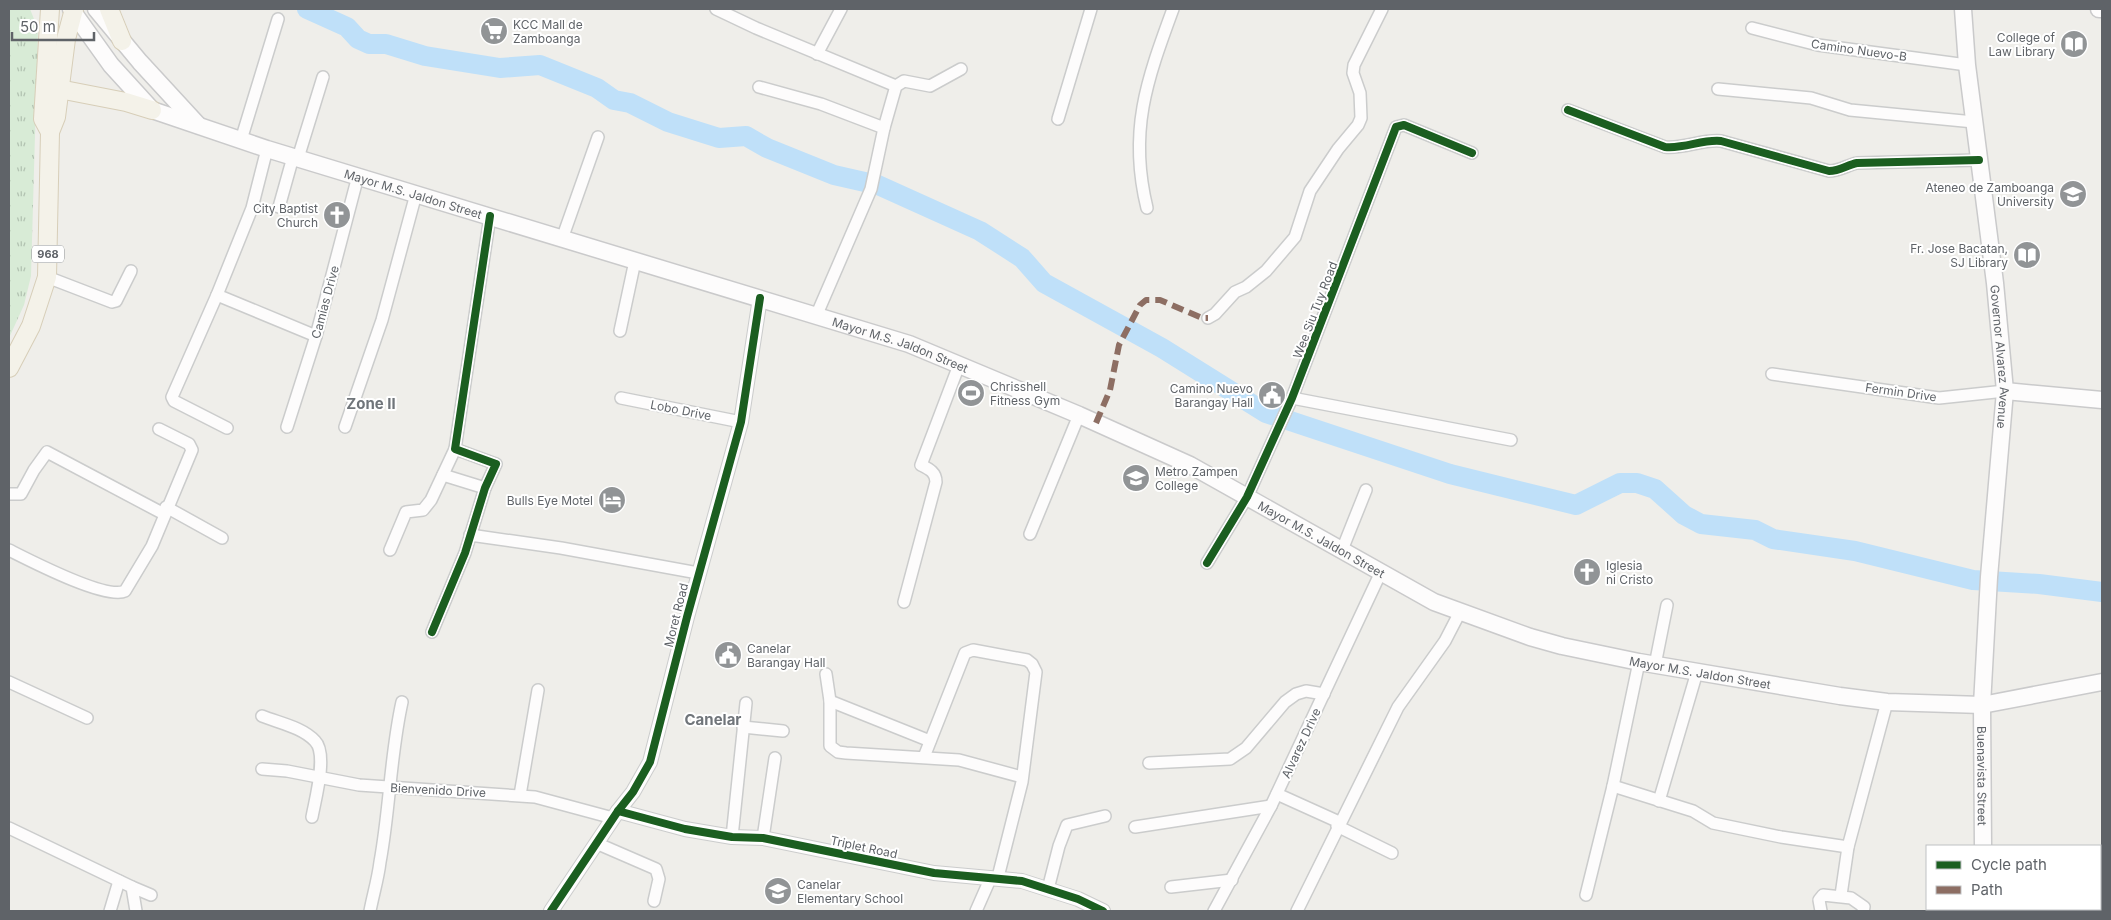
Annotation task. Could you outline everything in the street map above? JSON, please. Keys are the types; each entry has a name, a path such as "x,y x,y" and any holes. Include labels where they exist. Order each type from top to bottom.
{"main road":[{"path":"36,9 47,42"},
{"name":"968","path":"50,9 43,119 50,132"},
{"path":"96,9 199,127"},
{"path":"109,9 122,41"},
{"name":"Governor Alvarez Avenue","path":"1963,9 1967,65 2004,364 2005,391 1988,583 1982,705"},
{"name":"968","path":"9,368 31,326 47,277 50,132 56,117 66,39 72,10"},
{"name":"Mayor M.S. Jaldon Street","path":"72,10 111,65 152,110 267,149 816,314 909,344 1079,415 1190,465 1434,602 1554,644 1697,672 1840,696 1888,702 1982,705 2102,682"},
{"path":"60,89 126,102 152,110"},
{"path":"2005,391 2102,400"},
{"name":"Buenavista Street","path":"1982,705 1983,845"}],"street":[{"path":"716,9 817,54 896,86"},
{"path":"817,54 840,9"},
{"path":"1058,119 1091,9"},
{"path":"1147,208 1140,168 1140,123 1152,63 1172,9"},
{"path":"1208,318 1215,314 1235,292 1246,287 1266,271 1283,253 1301,224 1310,191 1338,149 1358,125 1361,108 1360,94 1353,73 1354,65 1382,9"},
{"path":"240,140 278,19"},
{"name":"Camino Nuevo-B","path":"1752,28 1818,45 1967,65"},
{"path":"816,314 872,185 884,128 896,86 904,81 930,86 961,68"},
{"path":"279,208 322,77"},
{"path":"759,87 821,104 884,128"},
{"path":"1718,89 1811,98 1850,110 1974,122"},
{"path":"1568,110 1665,147 1676,148 1711,140 1722,141 1830,171 1840,170 1857,163 1979,160"},
{"name":"Wee Siu Tuy Road","path":"1207,563 1247,497 1292,398 1396,127 1404,125 1472,154"},
{"path":"562,239 598,136"},
{"path":"227,428 174,401 172,398 217,295 252,208 267,149"},
{"name":"Camias Drive","path":"287,427 316,336 358,176"},
{"path":"345,427 382,320 416,194"},
{"path":"390,550 403,515 406,512 423,510 431,500 455,449 490,216"},
{"path":"620,331 635,261"},
{"path":"47,277 112,302 116,301 132,271"},
{"path":"217,295 316,336"},
{"name":"Moret Road","path":"551,911 615,815 633,792 650,762 698,573 741,422 760,298"},
{"path":"904,602 936,482 936,476 931,470 921,465 959,365"},
{"name":"Fermin Drive","path":"1772,374 1939,398 1954,398 2005,391"},
{"name":"Lobo Drive","path":"621,398 741,422"},
{"path":"1292,398 1511,440"},
{"path":"1030,534 1079,415"},
{"path":"9,550 63,576 120,594 125,591 137,574 152,546 165,510 192,450 189,444 160,429"},
{"path":"432,632 465,553 485,488 496,464 455,449"},
{"path":"9,494 21,494 34,470 47,452 222,538"},
{"path":"443,476 485,488"},
{"path":"1342,550 1366,490"},
{"path":"470,535 561,548 698,573"},
{"name":"Alvarez Drive","path":"1214,911 1277,794 1381,572"},
{"path":"1586,895 1613,786 1647,663 1667,605"},
{"path":"1296,911 1398,707 1445,641 1460,612"},
{"path":"924,758 965,654 973,650 1027,660 1032,664 1036,672 1016,810 995,877 976,911"},
{"path":"1659,801 1697,672"},
{"path":"826,674 830,701 830,746 834,750 846,753 959,760 1022,777"},
{"path":"9,682 87,718"},
{"path":"520,795 538,690"},
{"path":"1149,763 1230,759 1246,748 1285,702 1296,694 1306,691 1324,694"},
{"path":"830,701 930,741"},
{"path":"370,911 380,862 390,788 391,760 402,702"},
{"path":"1841,895 1848,847 1888,702"},
{"path":"732,837 746,703"},
{"path":"262,716 300,730 315,741 319,748 321,761 312,817"},
{"path":"743,727 783,731"},
{"path":"763,838 775,758"},
{"name":"Bienvenido Drive","path":"262,769 287,771 318,779 390,788 520,795 615,815"},
{"path":"1613,786 1693,811 1712,823 1781,838 1848,847"},
{"path":"1277,794 1392,853"},
{"path":"1135,827 1271,806"},
{"name":"Triplet Road","path":"615,815 732,837 763,838 934,873 995,877 1022,881 1078,899 1103,911"},
{"path":"1048,890 1059,846 1067,825 1105,816"},
{"path":"9,828 151,895"},
{"path":"596,843 656,868 659,879 654,901"},
{"path":"1171,887 1232,880"},
{"path":"110,911 119,881"},
{"path":"132,887 136,911"},
{"path":"1821,911 1820,900 1823,895 1841,895 1851,898 1864,907 1864,911"}],"green space":[{"path":"9,9 30,9 38,29 31,276 24,305 9,338"}],"waterway":[{"path":"307,9 347,27 358,39 369,44 386,44 425,56 500,68 540,65 597,88 614,100 630,103 668,122 719,138 746,136 767,148 834,175 878,185 980,231 1022,258 1044,283 1162,348 1266,413 1450,474 1576,505 1620,483 1637,483 1655,489 1684,515 1701,524 1755,530 1773,539 1855,551 1973,580 2039,584 2102,592"}],"marked path":[{"path":"1096,423 1110,390 1119,345 1140,305 1146,300 1160,300 1202,318 1208,318"}],"cycle path":[{"path":"1568,110 1665,147 1680,147 1707,141 1721,141 1829,171 1857,163 1979,160"},
{"path":"1207,563 1247,497 1292,398 1396,127 1404,125 1472,153"},
{"path":"432,632 465,553 485,488 496,464 455,449 490,216"},
{"path":"551,911 618,811 633,792 650,762 687,617 741,422 760,298"},
{"path":"618,811 685,829 732,837 763,838 934,873 1022,881 1078,899 1103,911"}],"place":[{"name":"KCC Mall de Zamboanga","path":"494,31"},
{"name":"College of Law Library","path":"2074,44"},
{"name":"Ateneo de Zamboanga University","path":"2073,194"},
{"name":"City Baptist Church","path":"337,215"},
{"name":"Fr. Jose Bacatan, SJ Library","path":"2027,255"},
{"name":"Chrisshell Fitness Gym","path":"971,393"},
{"name":"Camino Nuevo Barangay Hall","path":"1272,395"},
{"name":"Metro Zampen College","path":"1136,478"},
{"name":"Bulls Eye Motel","path":"612,500"},
{"name":"Iglesia ni Cristo","path":"1587,572"},
{"name":"Canelar Barangay Hall","path":"728,655"},
{"name":"Canelar Elementary School","path":"778,891"}],"district":[{"name":"Zone Ⅱ","path":"371,403"},
{"name":"Canelar","path":"713,719"}]}
